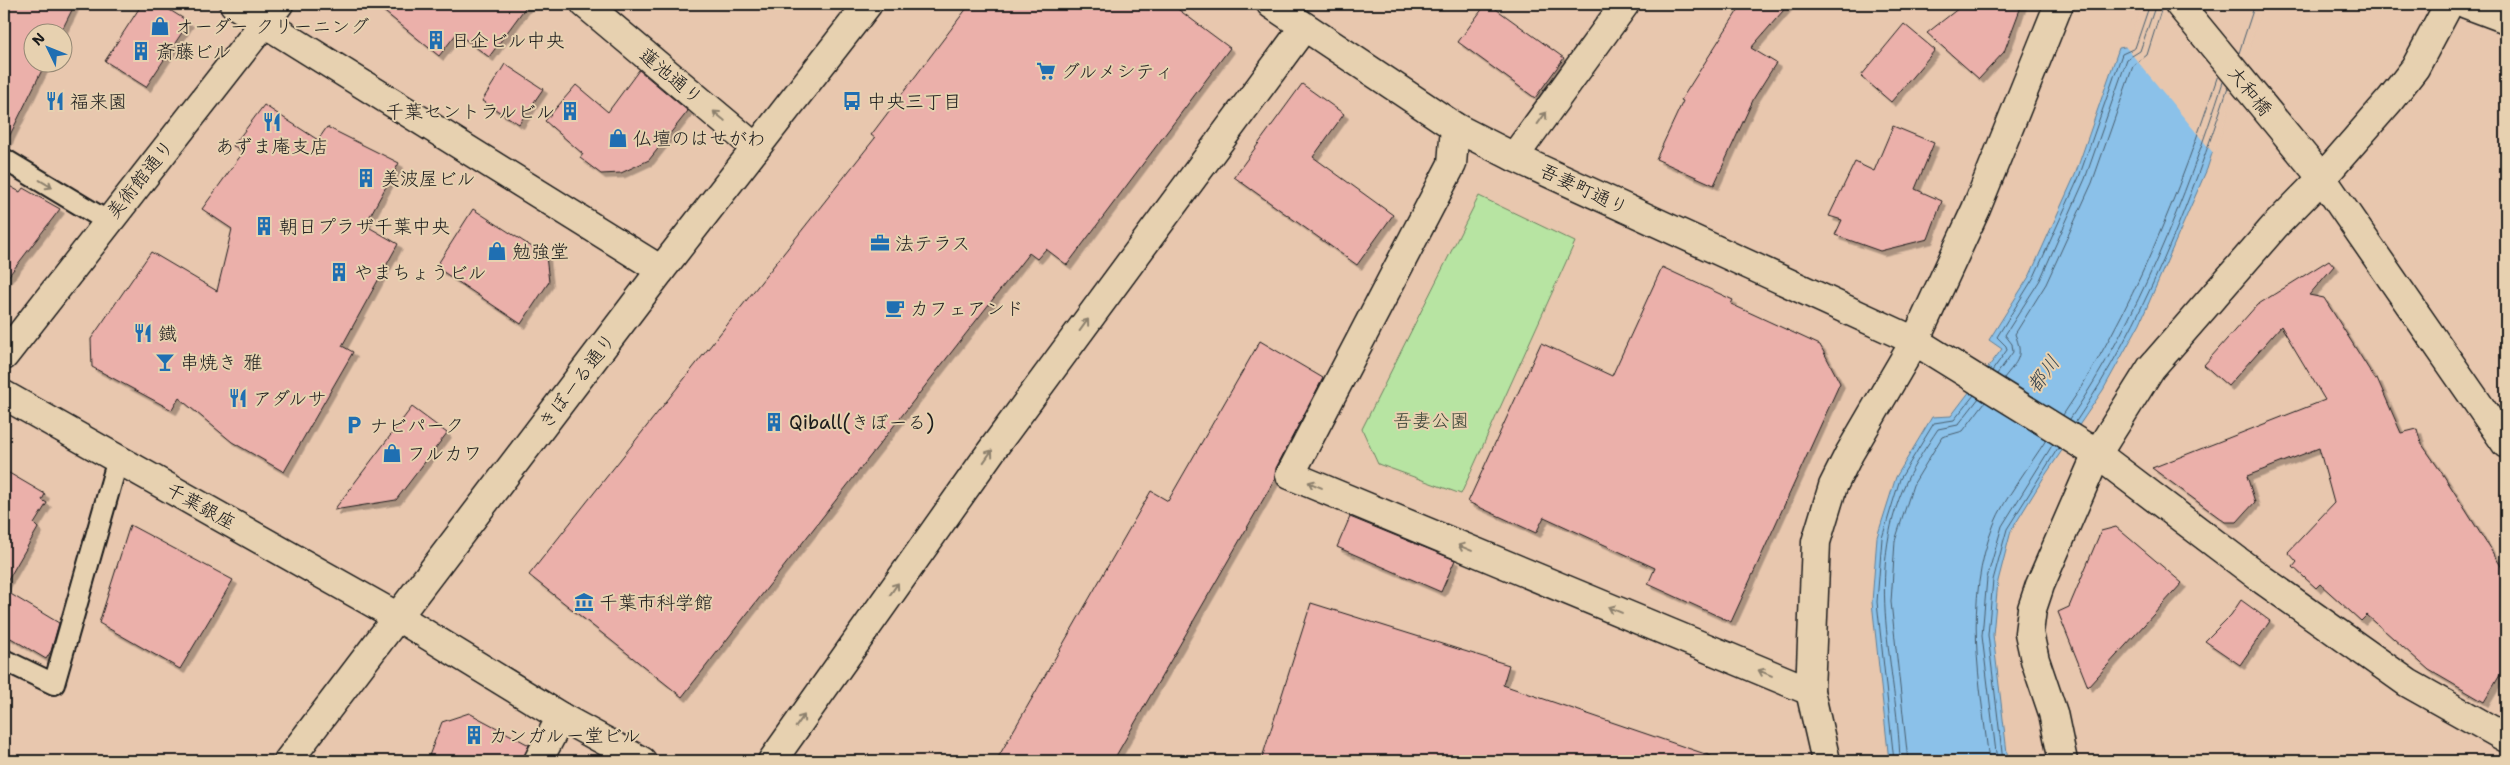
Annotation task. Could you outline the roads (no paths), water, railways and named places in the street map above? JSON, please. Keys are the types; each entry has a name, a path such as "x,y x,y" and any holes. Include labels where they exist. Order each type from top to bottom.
{"street":[{"path":"234,4 272,13 661,270"},
{"name":"蓮池通り","path":"586,4 756,148"},
{"name":"きぼーる通り","path":"288,761 661,270 868,4"},
{"name":"吾妻町通り","path":"1272,4 1456,127 1514,157 1915,341 2097,454 2263,580 2408,683 2506,738"},
{"path":"1514,157 1625,4"},
{"path":"1826,761 1810,691 1816,542 1833,486 1848,454 1915,341 1976,209 2059,4"},
{"name":"大和橋","path":"2179,4 2322,178 2506,444"},
{"path":"2063,761 2053,712 2035,660 2029,633 2032,609 2040,585 2097,454 2151,368 2274,227 2322,178 2390,100 2415,68 2449,4"},
{"path":"2466,4 2506,19"},
{"name":"美術館通り","path":"4,356 107,221 272,13"},
{"path":"772,761 992,450 1304,26"},
{"path":"1456,127 1452,164 1290,475 1810,691"},
{"name":"千葉銀座","path":"4,395 398,617 561,716 642,761"},
{"path":"538,761 561,716"}],"lane":[{"path":"4,159 107,221"},
{"path":"4,660 54,684 118,459"}],"water":[{"name":"都川","path":"2260,4 2207,169 2140,323 2103,390 2044,477 2011,531 1998,581 1993,635 2008,761 1889,761 1872,602 1877,537 1896,477 1932,417 1951,416 2002,349 1989,340 2030,275 2075,175 2119,48"}],"place":[{"name":"オーダー クリーニング","path":"160,26"},
{"name":"日企ビル中央","path":"436,40"},
{"name":"斎藤ビル","path":"141,51"},
{"name":"グルメシティ","path":"1046,71"},
{"name":"福来園","path":"55,101"},
{"name":"中央三丁目","path":"852,101"},
{"name":"千葉セントラルビル","path":"570,111"},
{"name":"あずま庵支店","path":"272,122"},
{"name":"仏壇のはせがわ","path":"618,138"},
{"name":"美波屋ビル","path":"366,178"},
{"name":"朝日プラザ千葉中央","path":"264,226"},
{"name":"法テラス","path":"880,243"},
{"name":"勉強堂","path":"497,251"},
{"name":"やまちょうビル","path":"339,272"},
{"name":"カフェアンド","path":"895,308"},
{"name":"鐡","path":"143,333"},
{"name":"串焼き 雅","path":"165,362"},
{"name":"アダルサ","path":"238,398"},
{"name":"Qiball(きぼーる)","path":"774,422"},
{"name":"ナビパーク","path":"354,425"},
{"name":"フルカワ","path":"392,453"},
{"name":"千葉市科学館","path":"584,602"},
{"name":"カンガルー堂ビル","path":"474,735"}],"park label":[{"name":"吾妻公園","path":"1431,420"}]}
